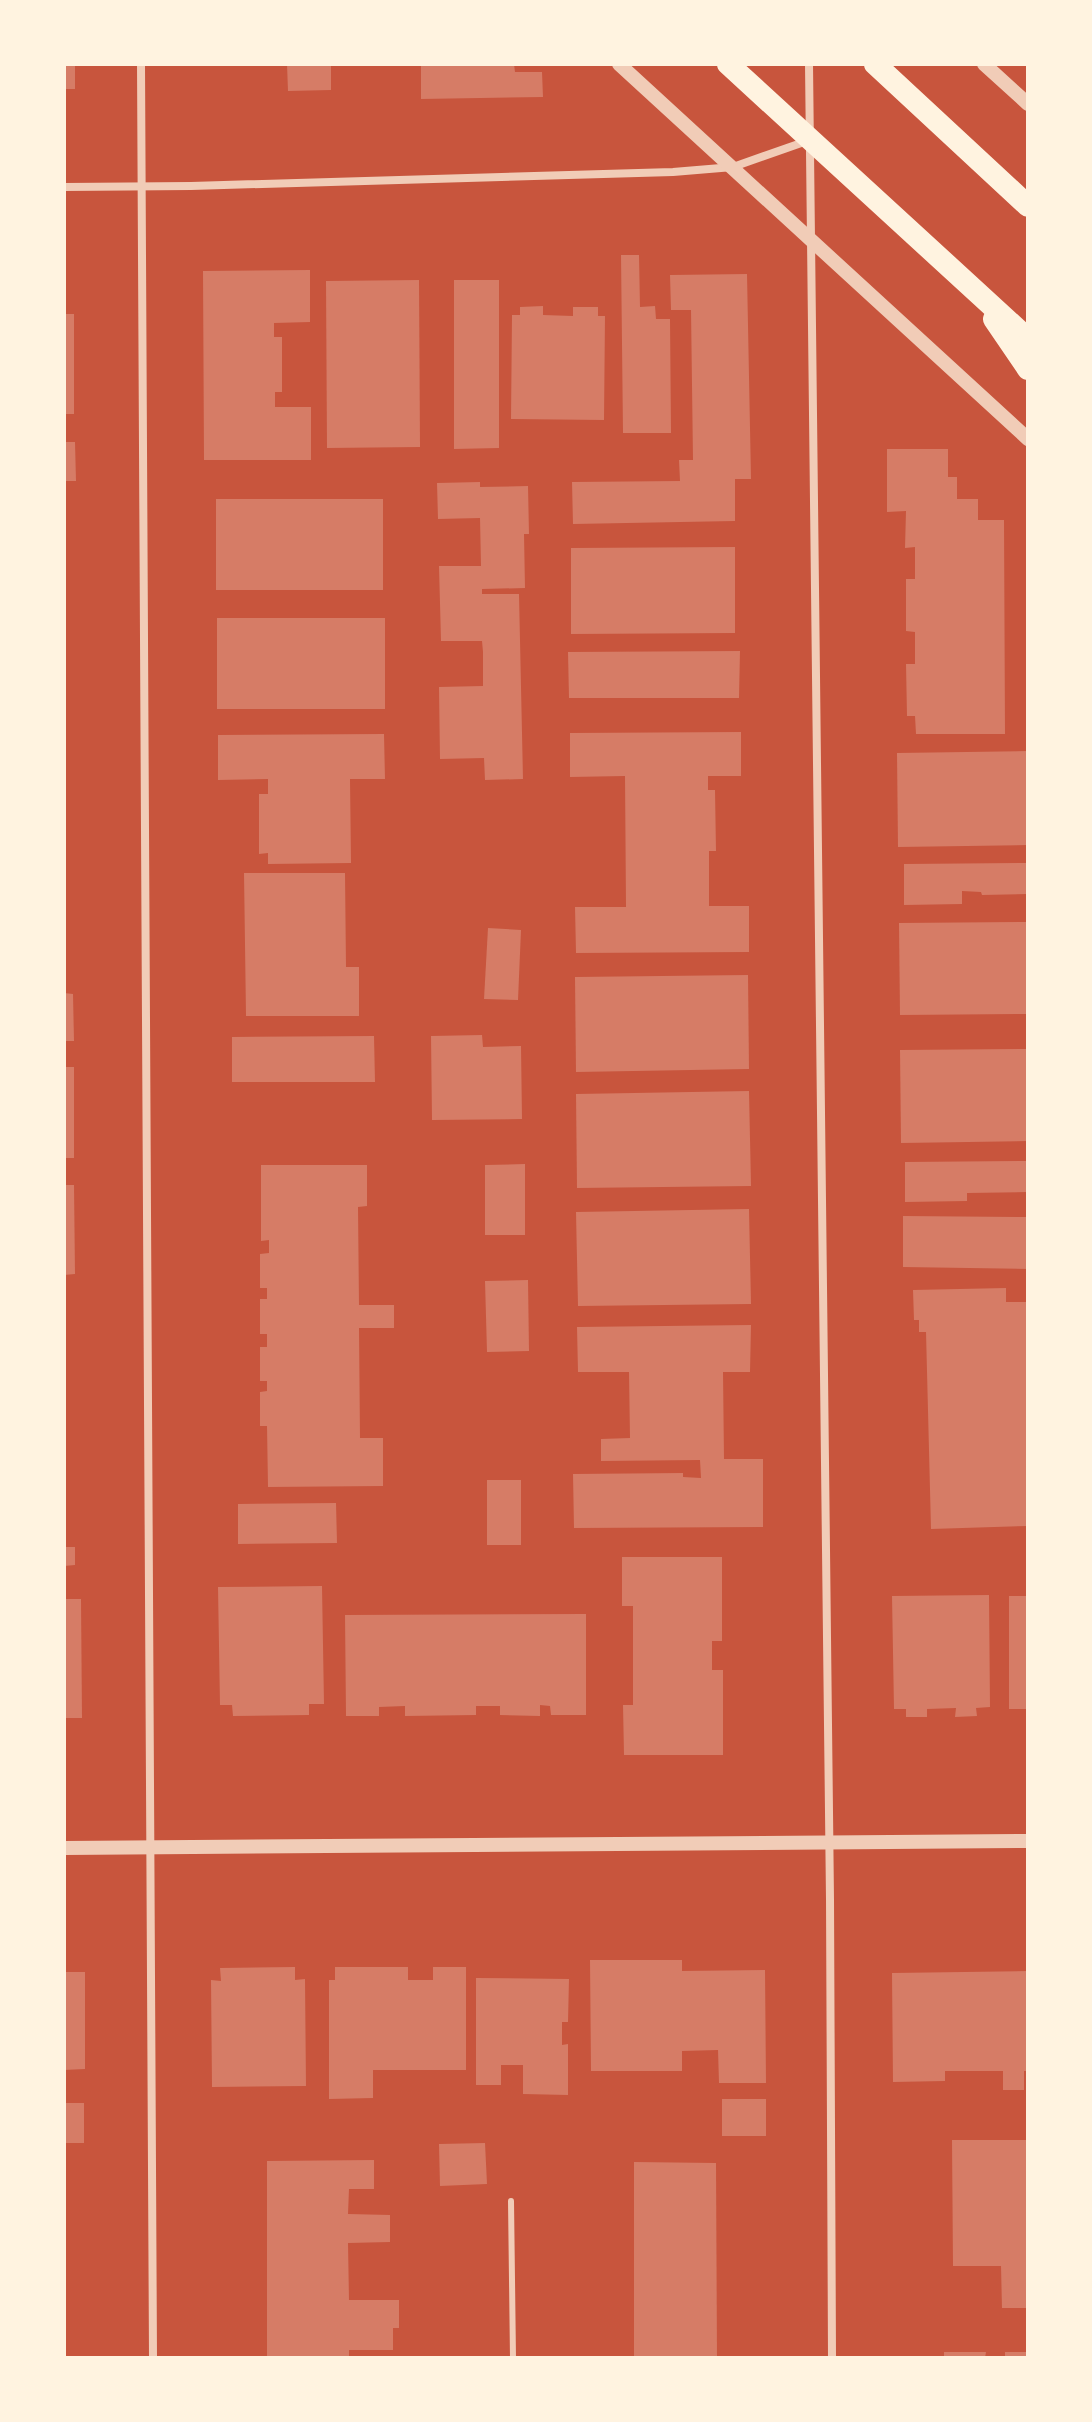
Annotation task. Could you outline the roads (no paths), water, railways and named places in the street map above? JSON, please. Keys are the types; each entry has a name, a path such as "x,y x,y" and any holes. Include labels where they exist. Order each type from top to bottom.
{"highway":[{"path":"728,64 1028,339"},
{"path":"875,64 1028,206"},
{"path":"973,289 1028,369"}],"street":[{"path":"141,64 153,2358"},
{"path":"619,64 1028,439"},
{"path":"809,64 832,2358"},
{"path":"984,64 1028,104"},
{"path":"64,187 673,172 733,167 810,140"},
{"path":"64,1848 1028,1841"}],"lane":[{"path":"511,2201 513,2358"}]}
